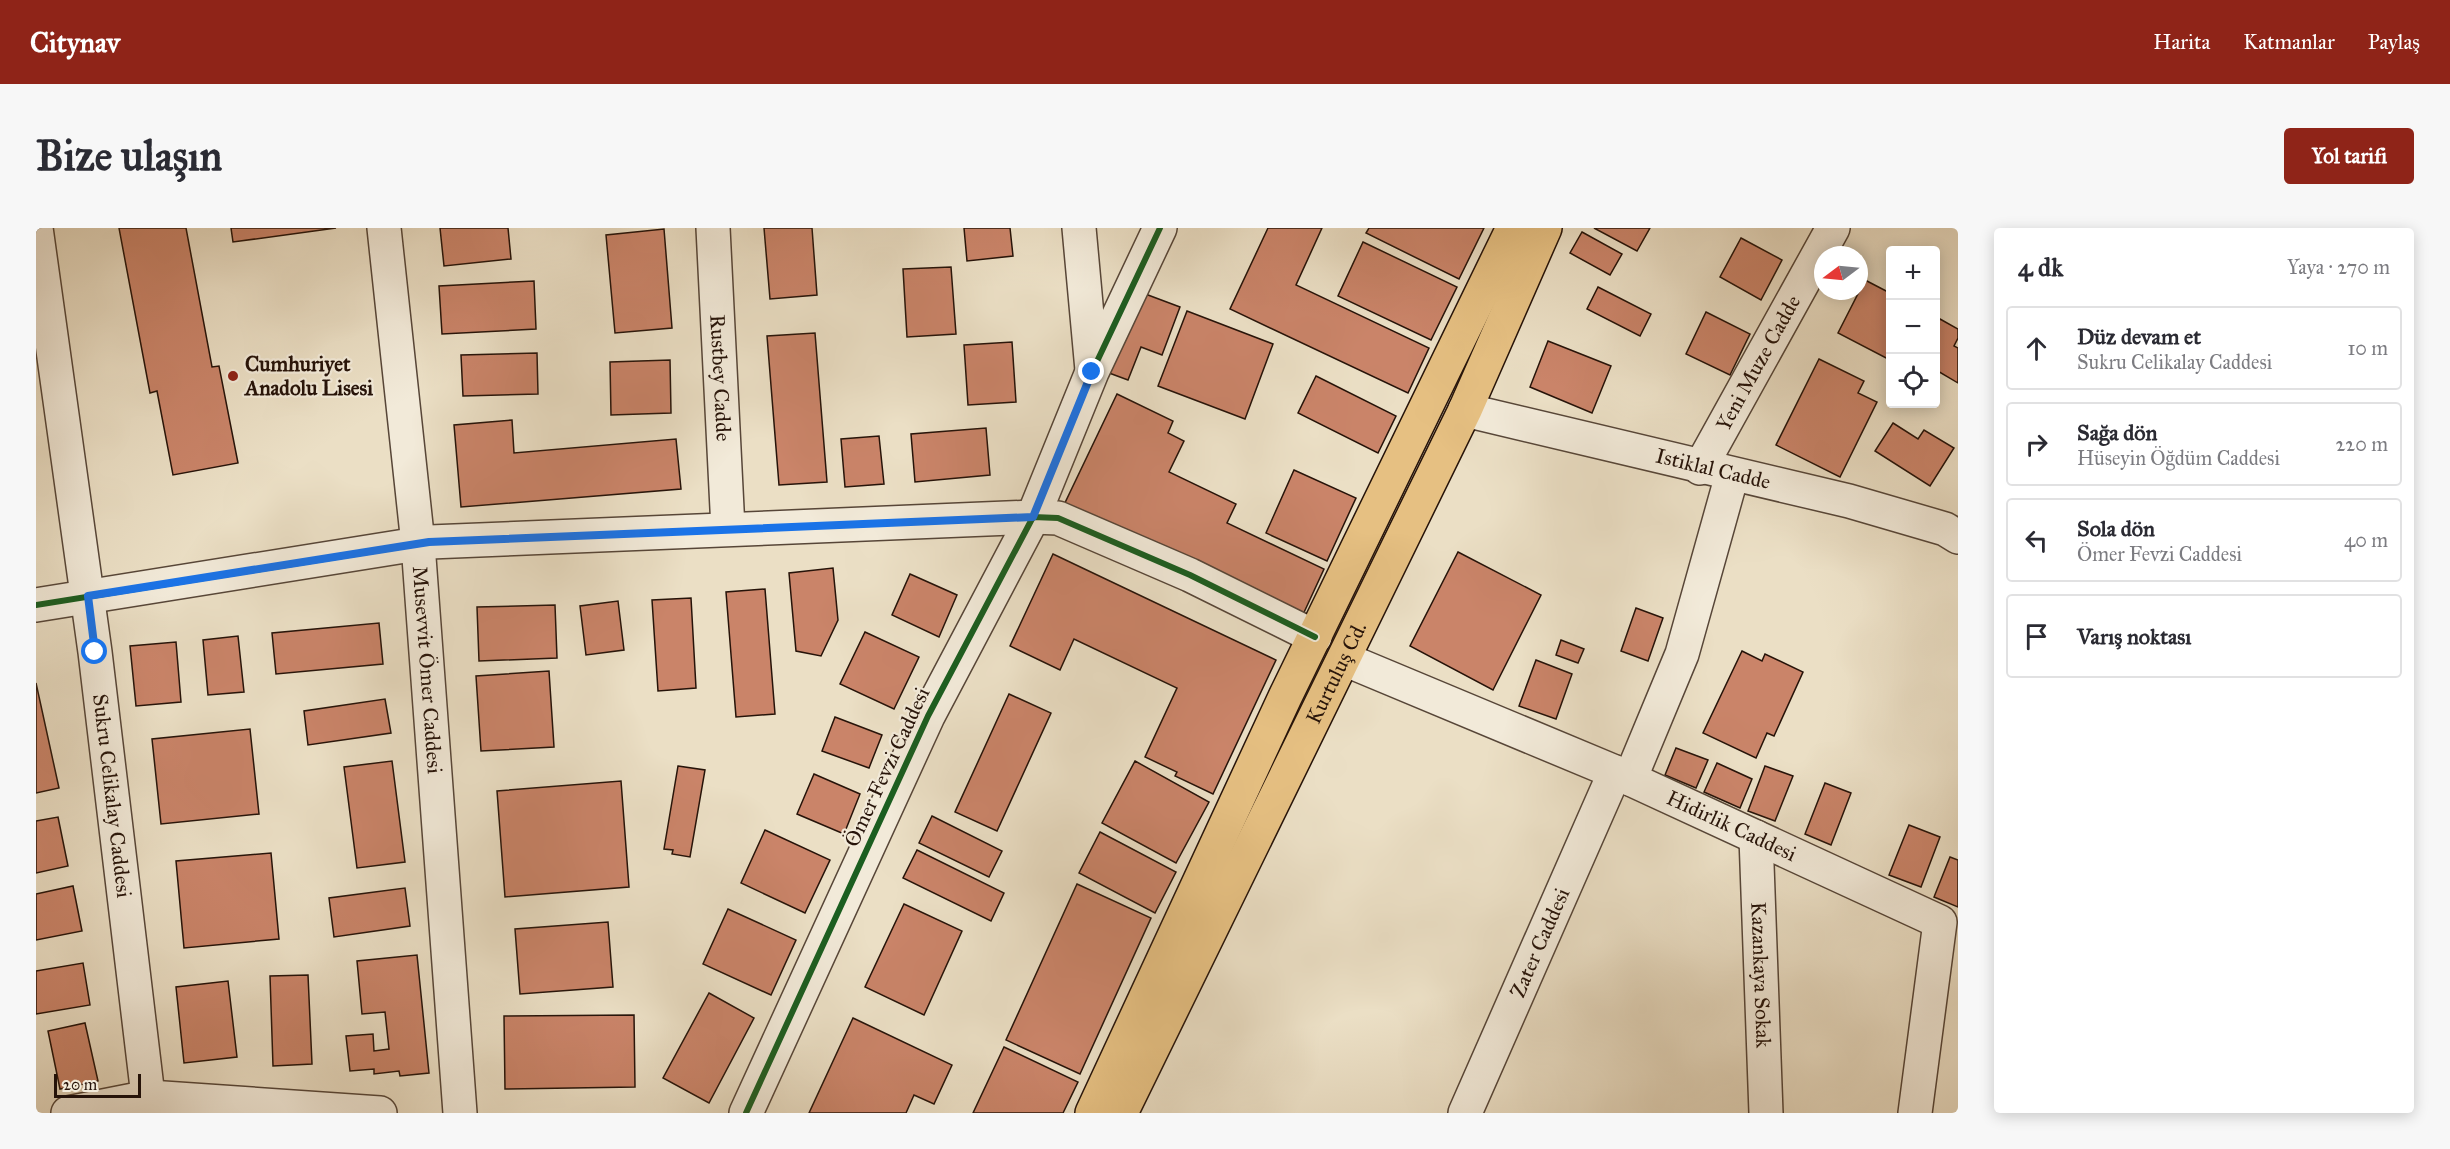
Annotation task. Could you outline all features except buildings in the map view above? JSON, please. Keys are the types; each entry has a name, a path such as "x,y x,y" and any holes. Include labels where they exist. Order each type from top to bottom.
{"main road":[{"name":"Kurtuluş Cd.","path":"1092,1113 1315,637 1513,228"},
{"name":"Kurtuluş Cd.","path":"1121,1113 1465,410 1545,228"}],"street":[{"name":"Sukru Celikalay Caddesi","path":"36,228 88,596 149,1105"},
{"name":"Musevvit Ömer Caddesi","path":"384,228 418,544 460,1113"},
{"name":"Rustbey Cadde","path":"713,228 728,529"},
{"name":"Ömer Fevzi Caddesi","path":"746,1113 928,716 1033,517 1092,372 1079,228"},
{"path":"1092,372 1160,228"},
{"name":"Yeni Muze Cadde","path":"1700,468 1833,228"},
{"name":"Istiklal Cadde","path":"1465,410 1700,468 1954,525"},
{"name":"Zater Caddesi","path":"1465,1113 1622,775 1682,654 1732,475"},
{"path":"36,605 418,544 1033,517 1058,518 1190,575 1315,637"},
{"name":"Hidirlik Caddesi","path":"1344,659 1622,775 1940,921 1915,1113"},
{"name":"Kazankaya Sokak","path":"1756,837 1766,1113"},
{"path":"68,1113 149,1105 380,1113"}],"cycle path":[{"path":"746,1113 928,716 1033,517 1092,372 1160,228"},
{"path":"36,605 430,542 1033,517 1058,518 1190,575 1315,637"}],"place":[{"name":"Cumhuriyet Anadolu Lisesi","path":"233,376"}],"route":[{"path":"95,652 88,596 429,542 1033,517 1092,372"}]}
